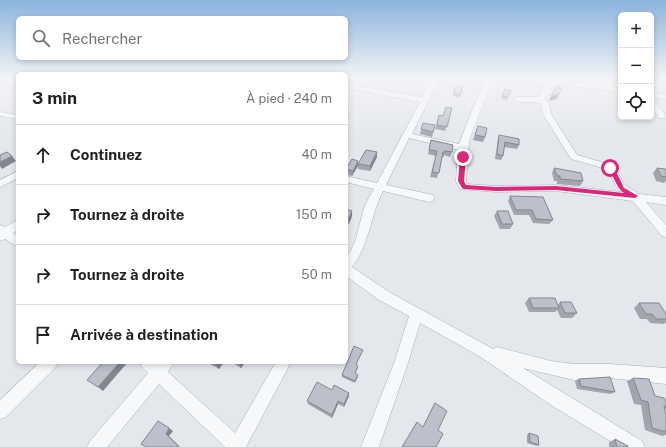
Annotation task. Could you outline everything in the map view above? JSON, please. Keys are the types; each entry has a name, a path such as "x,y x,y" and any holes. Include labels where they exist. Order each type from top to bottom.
{"street":[{"path":"348,265 355,255 362,239 370,206 424,100 418,99"},
{"path":"481,99 464,141 461,181 464,187 496,189 556,188 635,196 666,201"},
{"path":"517,99 539,100 545,103 547,114 574,156 610,168 622,189 635,196 666,233"},
{"path":"654,107 662,116"},
{"path":"0,114 16,117"},
{"path":"406,135 463,148"},
{"path":"0,184 16,175"},
{"path":"348,180 429,198"},
{"path":"2,233 16,225"},
{"path":"2,233 16,241"},
{"path":"348,269 384,296 484,351 518,366 576,411 636,447"},
{"path":"370,447 401,363 416,314"},
{"path":"0,411 49,364"},
{"path":"96,447 157,365 237,447 283,364"},
{"path":"518,366 574,372 610,371 666,376"}],"building":[{"path":"446,107 452,108 447,127 437,125 439,115 443,116"},
{"path":"423,123 435,125 433,132 421,129"},
{"path":"478,126 487,128 485,137 475,135"},
{"path":"499,135 519,139 519,145 505,142 503,156 497,154"},
{"path":"431,140 453,145 452,152 443,152 439,173 432,172 437,151 429,150"},
{"path":"366,150 377,152 370,166 358,164"},
{"path":"7,152 12,156 0,162 0,155"},
{"path":"352,159 358,161 353,171 348,170 348,166"},
{"path":"554,168 581,173 583,181 560,179 560,176 557,176"},
{"path":"657,168 665,169 666,177 661,176"},
{"path":"510,196 543,197 553,220 536,219 532,210 516,210"},
{"path":"348,210 352,211 348,218"},
{"path":"497,211 508,211 513,224 502,224"},
{"path":"529,298 555,298 559,308 533,308"},
{"path":"560,302 571,302 577,313 565,313"},
{"path":"639,303 659,303 666,314 666,319 656,319 652,314 646,314"},
{"path":"354,346 363,350 356,364 358,366 355,373 358,375 355,381 342,375 347,364 348,364"},
{"path":"101,364 118,364 98,387 87,380"},
{"path":"610,377 615,392 581,386 579,379"},
{"path":"633,378 649,379 655,396 664,398 666,402 666,407 664,406 666,415 666,432 652,428 648,402 641,400"},
{"path":"317,382 332,390 334,385 349,393 344,404 338,401 332,415 307,401"},
{"path":"435,403 447,411 438,430 443,434 436,447 402,447 417,422 423,427"},
{"path":"158,421 169,428 166,434 179,447 146,447 141,444"},
{"path":"529,433 538,436 539,445 530,442"},
{"path":"615,439 628,446 628,447 617,447"}],"route":[{"path":"463,157 461,181 464,187 468,188 556,188 635,196 622,189 610,168"}]}
